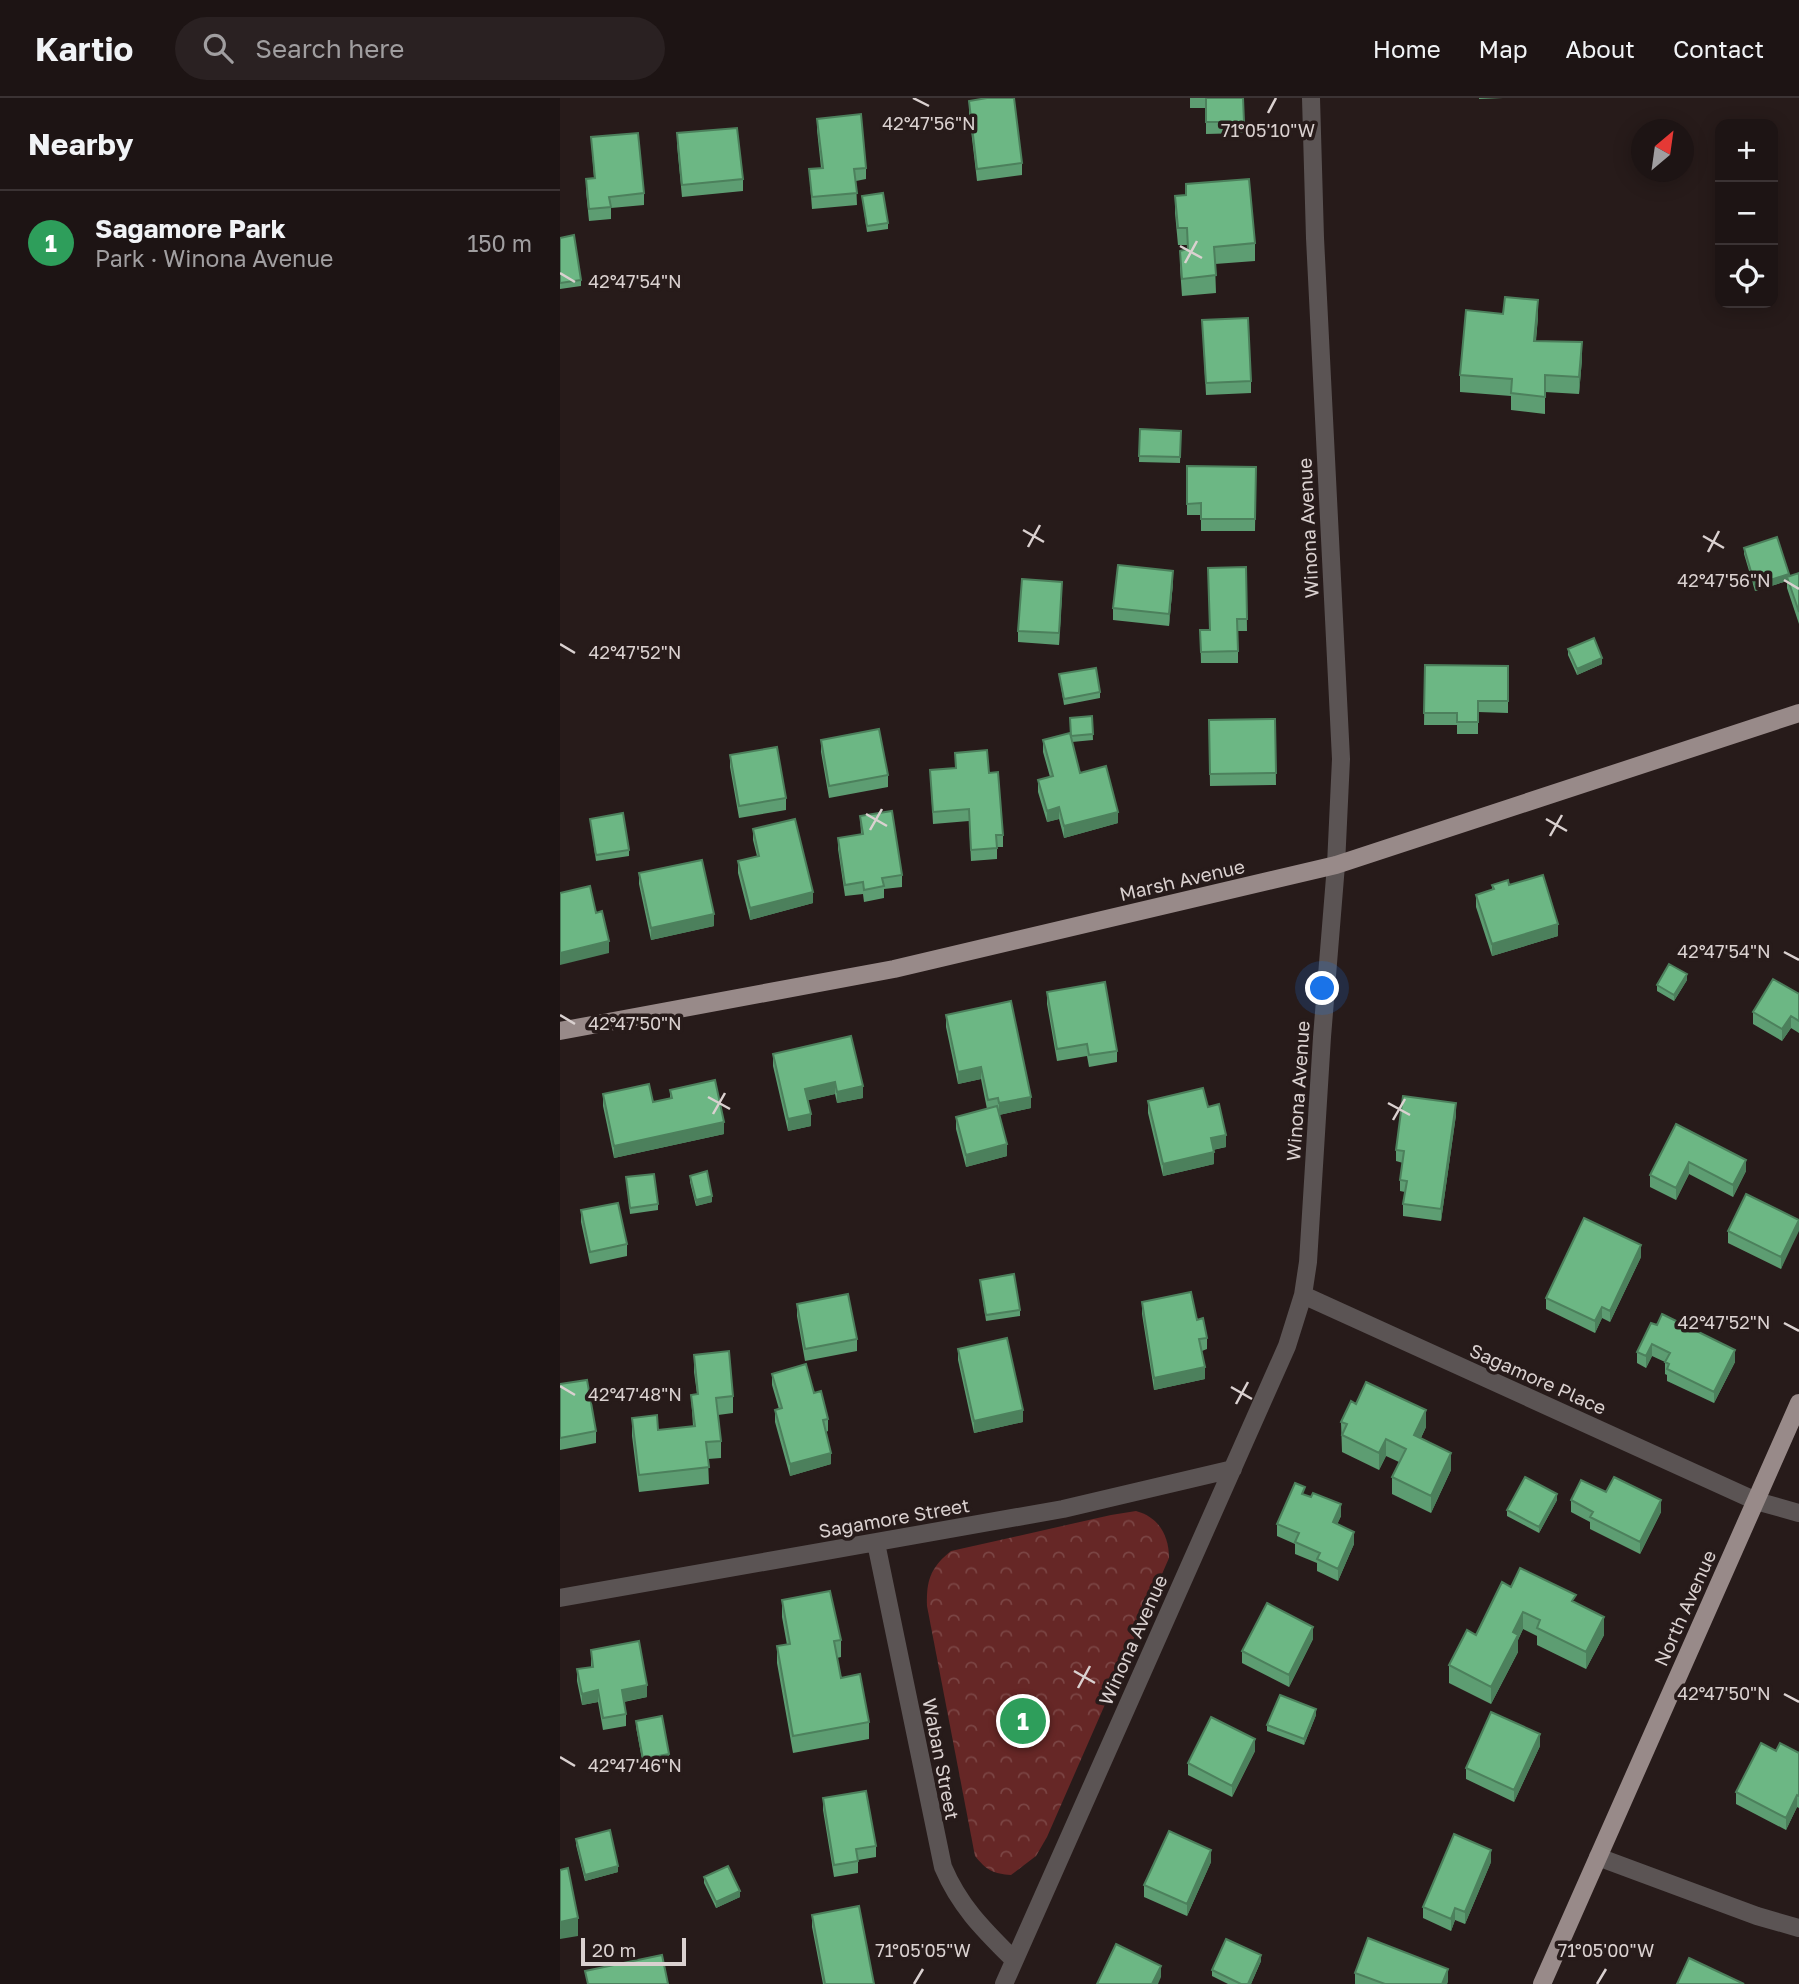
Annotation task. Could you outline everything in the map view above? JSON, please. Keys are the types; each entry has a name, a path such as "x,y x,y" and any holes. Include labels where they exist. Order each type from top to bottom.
{"main road":[{"name":"Marsh Avenue","path":"560,1031 894,969 1336,865 1799,713"},
{"name":"North Avenue","path":"1542,1984 1799,1403"}],"street":[{"name":"Winona Avenue","path":"1004,1984 1287,1346 1303,1296 1308,1262 1341,759 1315,238 1311,98"},
{"name":"Sagamore Place","path":"1303,1296 1756,1501 1799,1513"},
{"name":"Sagamore Street","path":"560,1598 1063,1509 1233,1469"},
{"name":"Waban Street","path":"876,1542 943,1867 968,1914 1014,1960"},
{"path":"1598,1857 1757,1916 1799,1928"}],"green space":[{"path":"1136,1511 1151,1518 1161,1528 1167,1542 1169,1558 1047,1837 1036,1856 1011,1875 995,1872 975,1856 927,1606 931,1575 951,1551"}],"building":[{"path":"1014,98 1022,163 977,169 969,101"},
{"path":"1206,98 1243,98 1244,122 1206,122"},
{"path":"861,114 866,168 854,169 857,193 812,197 809,169 823,168 817,119"},
{"path":"737,128 743,179 682,185 677,133"},
{"path":"638,133 644,193 609,197 611,207 589,209 586,179 595,178 591,137"},
{"path":"1249,179 1255,243 1214,247 1216,275 1182,279 1180,251 1188,249 1187,228 1178,228 1175,196 1186,195 1186,184"},
{"path":"883,193 888,223 867,226 862,196"},
{"path":"574,235 581,280 560,283 560,238"},
{"path":"1505,297 1538,300 1534,341 1582,342 1579,377 1545,375 1545,397 1511,393 1512,379 1460,375 1466,310 1503,314"},
{"path":"1248,318 1251,381 1206,383 1202,320"},
{"path":"1140,429 1181,431 1180,457 1139,456"},
{"path":"1187,466 1256,467 1255,519 1201,519 1201,503 1187,504"},
{"path":"1777,537 1789,574 1755,585 1744,548"},
{"path":"1118,565 1173,571 1169,614 1113,608"},
{"path":"1246,567 1247,619 1237,619 1238,651 1201,652 1200,630 1210,630 1208,568"},
{"path":"1799,573 1799,612 1787,577"},
{"path":"1022,579 1062,582 1059,633 1018,631"},
{"path":"1594,638 1602,658 1577,669 1568,649"},
{"path":"1425,665 1508,666 1508,701 1478,701 1478,722 1457,722 1457,713 1424,713"},
{"path":"1096,668 1100,692 1064,699 1059,674"},
{"path":"1092,716 1093,734 1071,736 1070,718"},
{"path":"1275,719 1276,773 1210,774 1209,720"},
{"path":"879,729 888,775 829,786 821,740"},
{"path":"1070,733 1080,773 1106,766 1118,812 1064,826 1059,807 1047,811 1038,780 1053,776 1043,740"},
{"path":"777,747 786,798 739,806 730,755"},
{"path":"987,750 989,773 998,772 1003,835 996,835 997,848 971,850 969,809 933,812 930,770 956,768 955,753"},
{"path":"892,811 902,875 882,878 884,886 864,890 863,882 845,885 838,838 863,834 860,816"},
{"path":"623,813 629,850 596,855 590,819"},
{"path":"795,819 813,892 750,908 738,861 759,856 753,829"},
{"path":"702,860 714,914 651,928 639,873"},
{"path":"1543,875 1558,924 1492,944 1476,895 1494,889 1492,885 1508,880 1509,885"},
{"path":"590,886 596,913 602,911 609,941 560,953 560,893"},
{"path":"1669,964 1687,974 1674,995 1657,985"},
{"path":"1773,979 1799,994 1799,1021 1791,1016 1782,1029 1753,1012"},
{"path":"1105,982 1117,1051 1089,1055 1087,1044 1057,1049 1047,992"},
{"path":"1011,1001 1031,1097 999,1103 998,1098 988,1100 981,1067 958,1072 946,1015"},
{"path":"851,1036 863,1086 837,1092 835,1082 805,1089 811,1114 788,1119 773,1054"},
{"path":"715,1080 724,1122 614,1146 603,1094 649,1084 653,1102 672,1098 670,1090"},
{"path":"1203,1088 1208,1107 1219,1104 1226,1135 1211,1138 1214,1152 1163,1164 1148,1101"},
{"path":"1403,1096 1456,1103 1441,1209 1403,1204 1407,1181 1400,1180 1404,1151 1396,1150"},
{"path":"997,1106 1007,1144 966,1155 956,1117"},
{"path":"1676,1124 1746,1160 1733,1185 1689,1162 1676,1188 1650,1175"},
{"path":"707,1171 712,1196 696,1200 690,1176"},
{"path":"654,1174 658,1204 630,1208 626,1177"},
{"path":"1746,1194 1799,1220 1781,1257 1728,1231"},
{"path":"618,1203 627,1244 590,1252 581,1210"},
{"path":"1584,1218 1641,1245 1610,1311 1602,1307 1595,1321 1546,1298"},
{"path":"1014,1274 1020,1310 986,1315 980,1280"},
{"path":"1191,1292 1197,1320 1203,1318 1207,1338 1199,1339 1205,1367 1154,1378 1142,1302"},
{"path":"848,1294 857,1339 805,1349 797,1304"},
{"path":"1662,1314 1735,1350 1714,1392 1667,1369 1669,1364 1665,1362 1670,1353 1652,1344 1646,1356 1637,1352 1651,1323 1657,1325"},
{"path":"1007,1338 1023,1410 974,1421 958,1349"},
{"path":"729,1351 733,1396 716,1398 721,1441 706,1442 709,1467 639,1475 632,1418 657,1415 658,1430 695,1426 691,1395 698,1394 694,1355"},
{"path":"806,1364 814,1393 821,1391 828,1419 823,1420 831,1453 790,1464 775,1410 782,1408 772,1374"},
{"path":"587,1380 596,1431 560,1438 560,1384"},
{"path":"1366,1382 1426,1410 1414,1435 1451,1453 1431,1496 1392,1477 1406,1449 1386,1439 1379,1453 1342,1435 1347,1424 1341,1422 1351,1401 1356,1404"},
{"path":"1525,1477 1557,1494 1539,1527 1507,1510"},
{"path":"1614,1477 1661,1500 1640,1542 1590,1517 1593,1512 1571,1500 1581,1480 1606,1492"},
{"path":"1295,1483 1305,1487 1302,1494 1311,1497 1313,1493 1341,1504 1333,1522 1354,1532 1338,1569 1317,1559 1320,1553 1295,1542 1299,1533 1277,1524"},
{"path":"1520,1568 1576,1595 1572,1601 1604,1617 1586,1652 1537,1628 1540,1620 1523,1612 1513,1632 1518,1635 1491,1687 1449,1665 1467,1630 1476,1635 1502,1582 1511,1587"},
{"path":"830,1591 841,1640 834,1641 841,1678 860,1674 869,1722 793,1736 777,1646 790,1644 782,1600"},
{"path":"1267,1603 1313,1627 1289,1675 1242,1651"},
{"path":"639,1641 647,1685 622,1690 626,1714 603,1718 598,1690 582,1694 577,1669 593,1667 591,1650"},
{"path":"1280,1695 1316,1709 1304,1739 1267,1725"},
{"path":"1491,1712 1540,1734 1514,1790 1466,1768"},
{"path":"662,1716 669,1754 643,1759 636,1721"},
{"path":"1211,1717 1255,1739 1232,1786 1188,1763"},
{"path":"1761,1743 1776,1751 1780,1743 1799,1753 1799,1796 1797,1795 1786,1818 1736,1792"},
{"path":"866,1791 876,1846 856,1849 858,1861 834,1865 823,1798"},
{"path":"610,1830 618,1866 585,1875 576,1839"},
{"path":"1169,1831 1211,1850 1187,1904 1144,1885"},
{"path":"1454,1834 1491,1850 1465,1912 1455,1908 1451,1919 1423,1907"},
{"path":"728,1866 740,1891 716,1902 704,1877"},
{"path":"568,1868 578,1918 560,1922 560,1870"},
{"path":"859,1906 874,1984 825,1984 812,1915"},
{"path":"1368,1938 1448,1969 1442,1984 1385,1984 1355,1973"},
{"path":"1226,1939 1261,1955 1248,1984 1241,1984 1212,1970"},
{"path":"1116,1944 1161,1966 1152,1984 1097,1984"},
{"path":"662,1955 668,1984 588,1984 585,1971"},
{"path":"1689,1958 1744,1984 1677,1984"}],"place":[{"name":"Sagamore Park","path":"1023,1721"}]}
